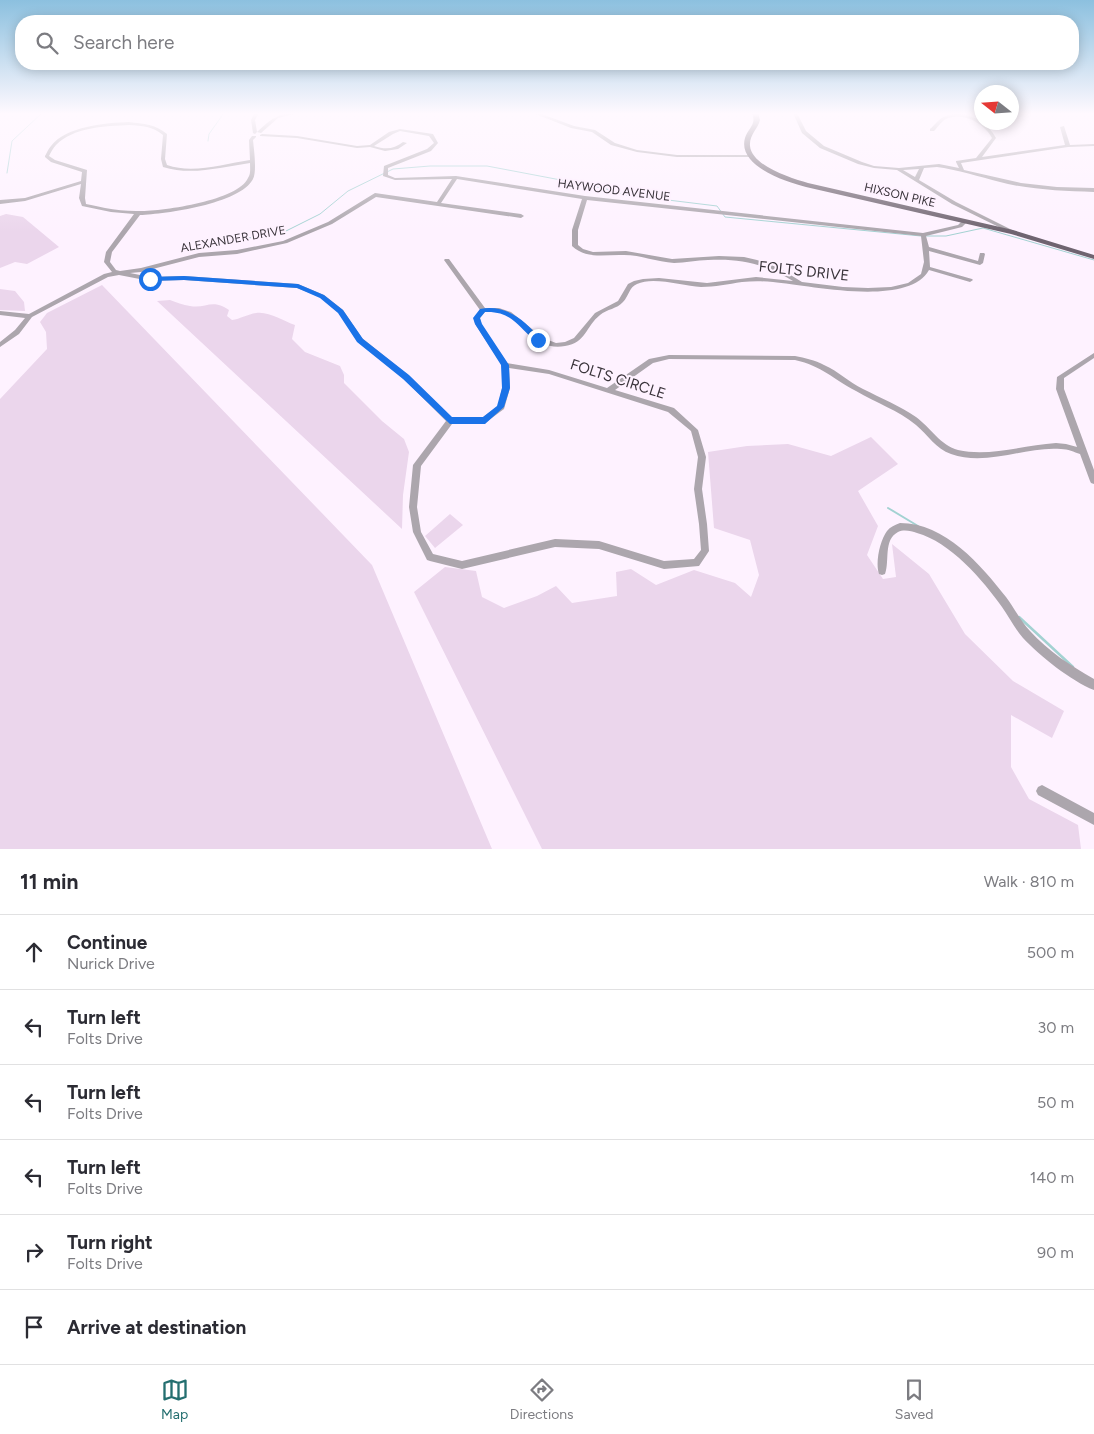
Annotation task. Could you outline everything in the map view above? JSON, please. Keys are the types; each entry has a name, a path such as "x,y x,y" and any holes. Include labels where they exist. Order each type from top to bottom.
{"main road":[{"name":"HIXSON PIKE","path":"751,156 773,172 806,185 1013,232 1094,257"}],"street":[{"path":"48,153 47,156 53,161 85,171 82,198 84,205 138,213 169,211 223,198 242,188 251,179 252,153"},
{"path":"164,153 165,166 171,169 187,170 252,161"},
{"name":"HAYWOOD AVENUE","path":"424,153 386,168 385,176 396,179 456,177 585,198 923,235 960,226 965,221"},
{"path":"650,153 677,156 751,156"},
{"path":"834,153 874,167 898,169 922,168 1022,153"},
{"path":"978,159 983,153"},
{"path":"958,162 962,170"},
{"path":"936,165 1036,187 1094,190"},
{"path":"917,179 922,168"},
{"path":"898,169 954,203 1013,232"},
{"path":"438,204 456,177"},
{"path":"0,202 31,197 84,182"},
{"name":"ALEXANDER DRIVE","path":"30,316 106,276 141,270 200,255 237,252 285,242 330,224 375,195 521,216"},
{"path":"585,198 575,230 575,246 581,251 598,254 633,254 679,261 718,257 761,262 779,268 801,284"},
{"path":"138,213 109,252 108,262 114,271 150,279 184,278 298,286 322,296 341,311 360,340 406,377 450,420 485,420 500,407 506,388 505,365 478,324 477,318 483,310 448,260"},
{"path":"923,235 927,268 970,280"},
{"path":"926,248 980,263 982,254"},
{"name":"FOLTS DRIVE","path":"483,310 508,312 538,340 551,344 566,344 580,338 598,313 619,304 628,287 636,282 653,280 720,286 754,279 850,290 908,284 923,275 927,268"},
{"path":"0,313 30,316"},
{"path":"0,346 17,332 30,316"},
{"path":"1094,355 1060,377 1060,389 1094,481"},
{"path":"609,390 651,361 669,357 796,358 813,361 828,368 858,390 905,414 920,424 937,443 957,453 978,454 1058,445 1082,451"},
{"name":"FOLTS CIRCLE","path":"450,420 417,465 414,507 417,532 430,557 462,565 555,543 600,545 664,565 696,563 705,551 698,489 702,457 694,430 671,410 549,372 505,365"},
{"path":"882,571 884,545 889,534 895,529 904,526 916,528 933,535 965,558 1002,600 1029,638 1094,685"},
{"path":"1042,791 1094,819"}],"shaded area":[{"path":"6,214 23,217 59,247 27,264 15,262 0,268 0,216"},
{"path":"102,285 372,565 492,849 0,849 0,399 47,349 46,332 40,322 47,313"},
{"path":"0,289 15,291 24,302 25,311 0,310"},
{"path":"170,300 196,307 218,305 229,310 227,316 232,320 256,313 266,313 295,325 292,339 305,352 340,366 344,375 344,383 382,421 404,439 409,452 403,495 402,529 157,301"},
{"path":"871,437 898,464 858,491 878,526 867,555 883,579 896,577 892,544 929,574 965,634 1013,681 1064,711 1052,738 1011,715 1011,767 1029,799 1078,825 1081,849 542,849 414,592 445,567 476,571 482,597 504,608 537,596 556,586 572,603 617,596 616,572 631,569 656,585 694,570 735,583 751,597 759,575 750,540 714,528 708,452 747,446 788,444 831,456"},
{"path":"450,514 463,525 435,548 425,536"}],"waterway":[{"path":"7,173 10,153"},
{"path":"244,239 286,231 320,214 348,191 393,169 430,166 487,166 603,188 627,195 717,206 725,217 921,236"},
{"path":"925,236 946,236 983,228 1094,260"},
{"path":"888,508 918,526"},
{"path":"1019,617 1073,667"}],"route":[{"path":"150,279 184,278 298,286 322,296 341,311 360,340 406,377 450,420 485,420 500,407 506,388 505,365 478,324 477,318 483,310 508,312 538,340"}]}
